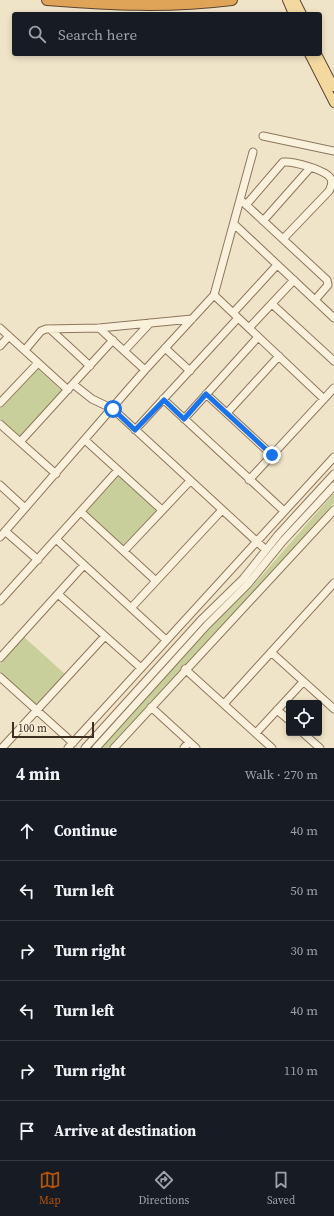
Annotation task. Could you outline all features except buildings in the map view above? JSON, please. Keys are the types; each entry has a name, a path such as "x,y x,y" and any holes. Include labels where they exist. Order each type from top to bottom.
{"highway":[{"path":"47,0 144,6 190,5 232,0"},
{"path":"123,0 185,0"}],"main road":[{"path":"287,0 293,12"},
{"path":"296,0 301,12"},
{"path":"310,56 334,103"},
{"path":"318,56 334,87"}],"street":[{"path":"263,136 334,151"},
{"path":"0,537 113,409 145,370 214,296 234,224 243,202 253,152"},
{"path":"243,202 283,162 310,168 325,173 330,177 332,184 329,191 283,239"},
{"path":"263,221 310,168"},
{"path":"243,202 328,282 328,285 315,300"},
{"path":"234,224 334,318"},
{"path":"135,430 190,371 277,265"},
{"path":"249,328 294,280"},
{"path":"214,296 324,399"},
{"path":"272,304 334,361"},
{"path":"25,350 41,331 50,329 99,328 192,319"},
{"path":"124,351 150,323"},
{"path":"0,328 68,390"},
{"path":"99,328 145,370"},
{"path":"50,329 90,366"},
{"path":"0,346 9,336"},
{"path":"184,419 258,337"},
{"path":"20,442 113,340"},
{"path":"165,348 190,371"},
{"path":"227,413 279,356"},
{"path":"0,404 38,362"},
{"path":"73,384 92,399 113,409 266,550"},
{"path":"249,480 334,388"},
{"path":"206,394 272,455"},
{"path":"164,400 284,511"},
{"path":"0,424 56,474"},
{"path":"85,440 162,510"},
{"path":"0,677 37,711 70,746 334,457"},
{"path":"0,601 118,470"},
{"path":"85,748 201,620 243,579 274,540 334,474"},
{"path":"124,551 190,481"},
{"path":"0,485 25,508"},
{"path":"96,748 207,624 248,584 334,486"},
{"path":"131,608 222,510"},
{"path":"114,748 185,669 246,607 334,510"},
{"path":"80,512 156,581"},
{"path":"5,531 38,560"},
{"path":"56,539 166,640"},
{"path":"274,540 280,546"},
{"path":"0,658 84,566"},
{"path":"224,704 334,583"},
{"path":"58,594 141,668"},
{"path":"2,748 105,636"},
{"path":"271,652 334,709"},
{"path":"185,669 272,748"},
{"path":"256,733 304,682"},
{"path":"151,707 196,748"},
{"path":"277,710 286,718"},
{"path":"306,736 320,748"},
{"path":"184,748 189,742"}],"green space":[{"path":"37,368 62,391 20,437 0,418 0,408"},
{"path":"119,476 157,510 123,546 86,512"},
{"path":"334,493 334,503 251,597 209,639 111,748 101,748 214,624 250,589"},
{"path":"24,637 65,674 37,705 0,672 0,664"}],"route":[{"path":"113,409 135,430 164,400 184,419 206,394 272,455"}]}
